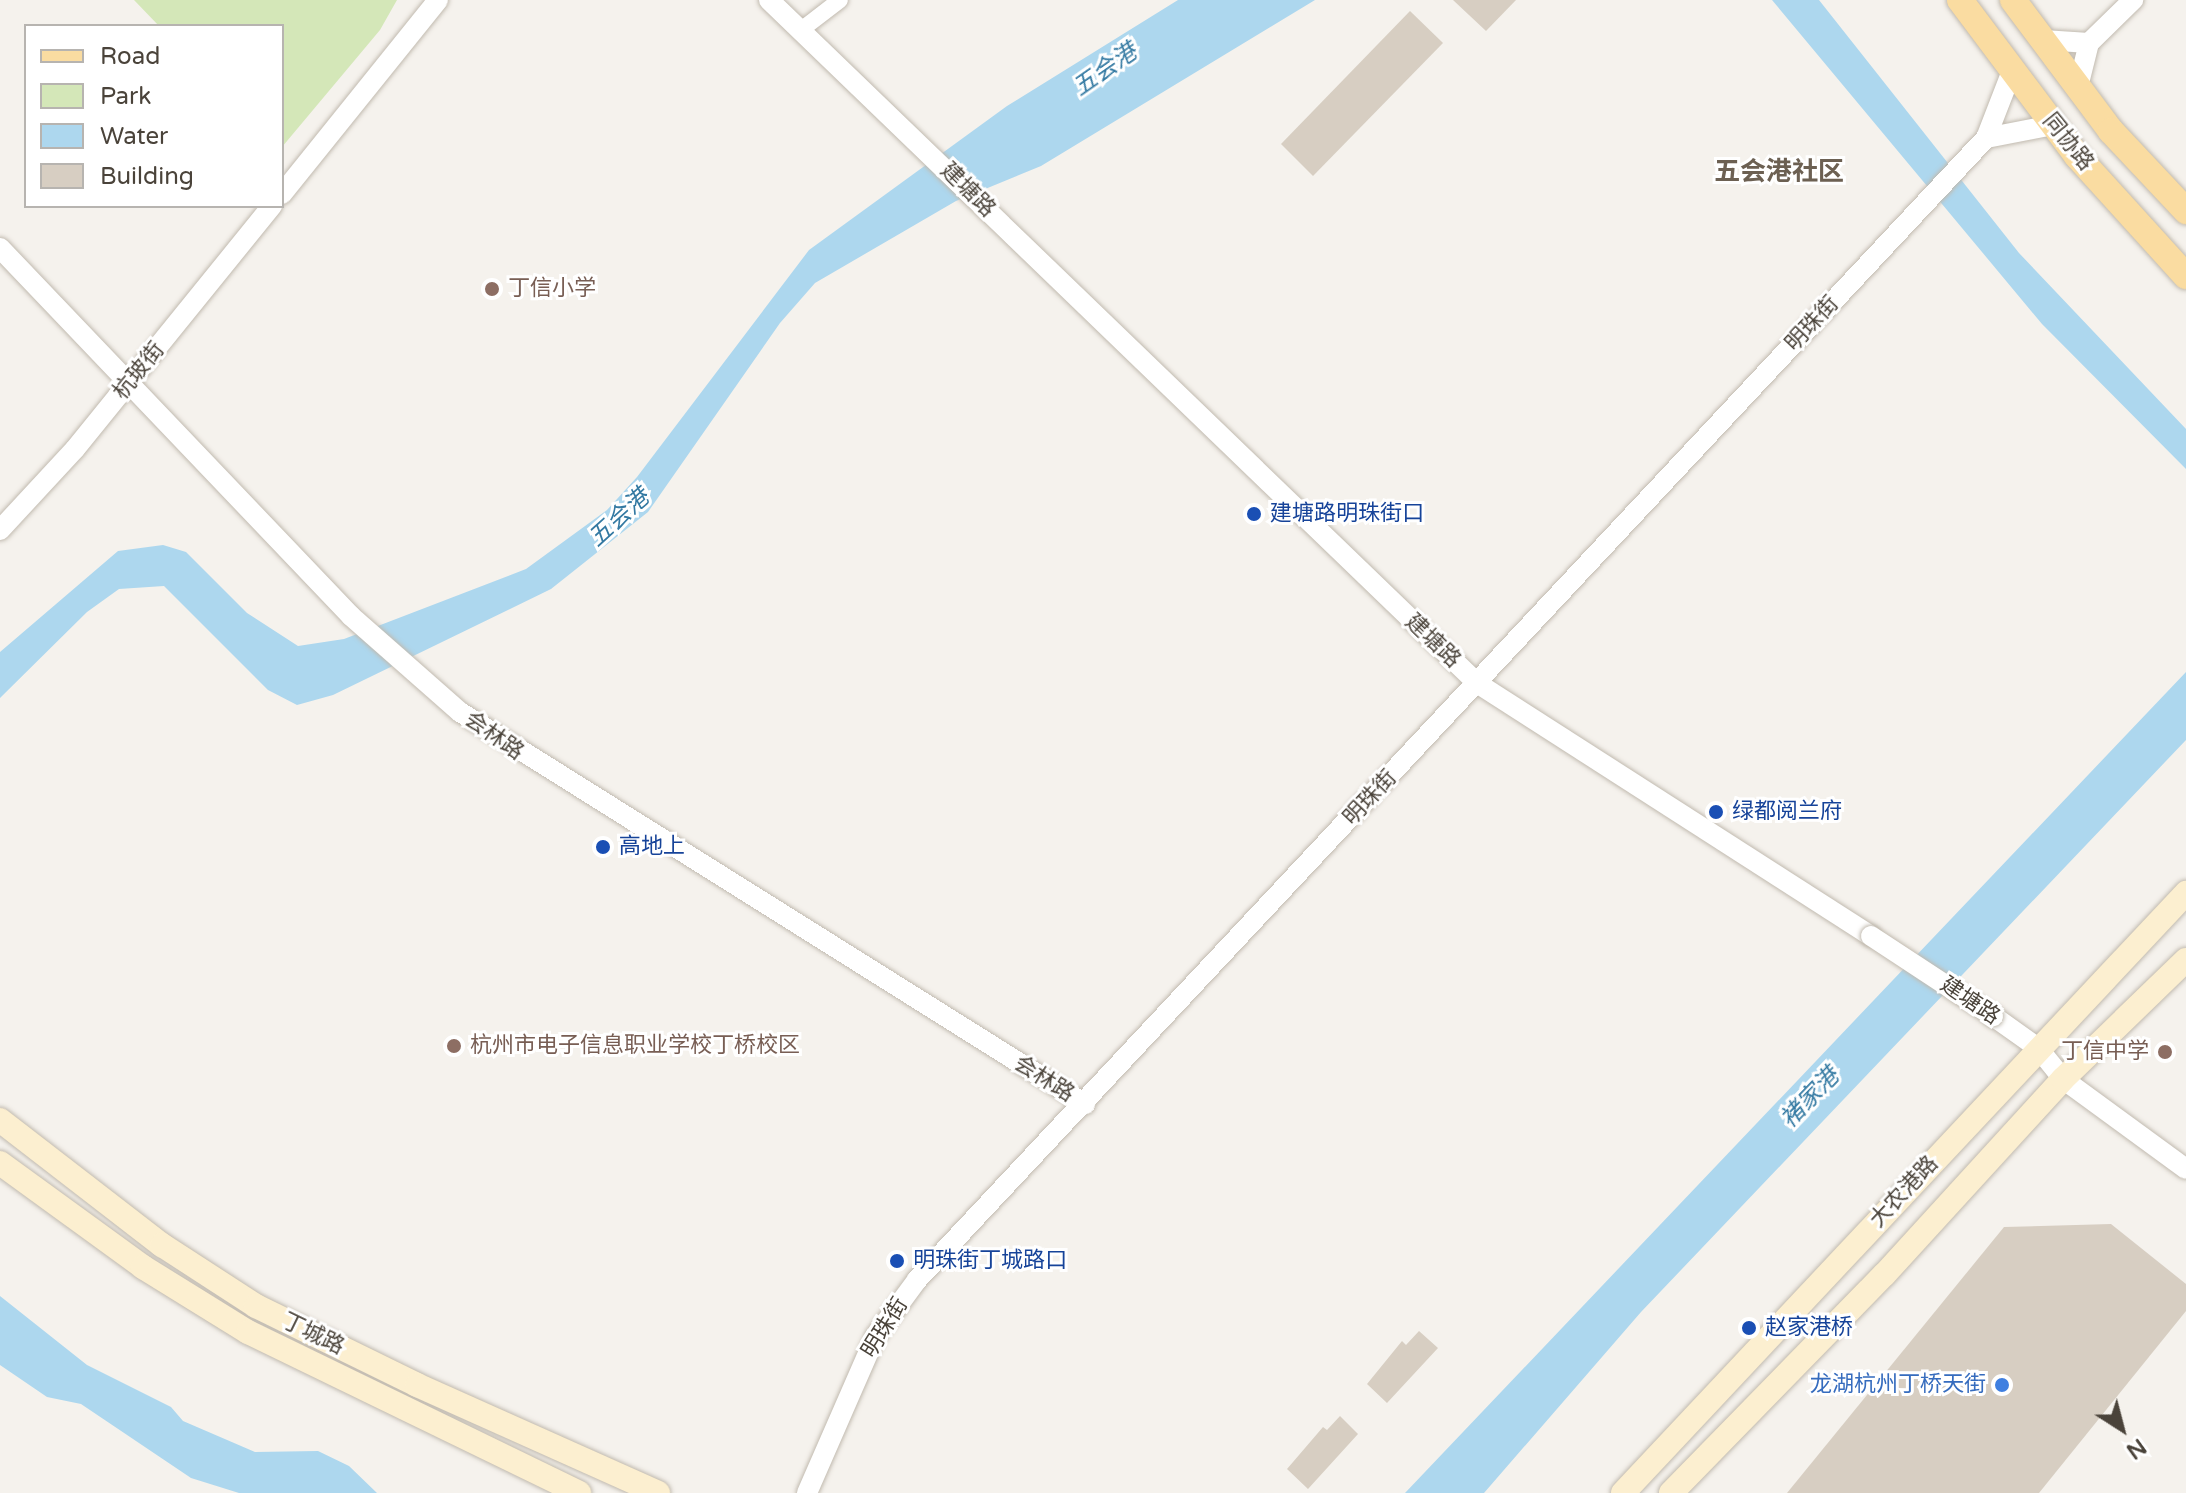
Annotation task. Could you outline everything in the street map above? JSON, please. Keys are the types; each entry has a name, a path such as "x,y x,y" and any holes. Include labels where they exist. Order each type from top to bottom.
{"main road":[{"name":"同协路","path":"1960,0 2053,125 2186,276"},
{"name":"同协路","path":"2013,0 2111,131 2186,211"},
{"name":"大农港路","path":"1623,1493 2186,893"},
{"name":"大农港路","path":"1671,1493 1884,1275 2063,1079 2186,960"},
{"name":"丁城路","path":"0,1120 162,1245 256,1306 417,1385 658,1493"},
{"name":"丁城路","path":"0,1163 143,1267 248,1332 579,1493"}],"street":[{"path":"284,192 438,0"},
{"name":"建塘路","path":"769,0 920,142 1477,683 1993,1016 2038,1048 2063,1079 2186,1169"},
{"path":"801,30 840,0"},
{"path":"2078,87 2089,43 2133,0"},
{"path":"2043,40 2089,43"},
{"name":"明珠街","path":"807,1493 869,1350 917,1280 1986,138 2012,71"},
{"path":"1986,138 2053,125"},
{"name":"杭玻街","path":"0,530 129,384 270,208"},
{"name":"会林路","path":"0,248 351,616 460,712 1085,1104"}],"green space":[{"path":"134,0 397,0 380,30 284,145 284,24 157,24"}],"water":[{"name":"五会港","path":"1178,0 1315,0 1041,166 956,201 815,283 780,323 648,512 551,589 333,695 297,705 268,690 164,586 119,589 87,612 0,698 0,652 118,551 163,545 186,552 247,613 298,646 344,639 526,569 607,510 637,477 809,250 1007,106"},
{"path":"1772,0 1819,0 2019,253 2186,429 2186,469 2042,324"},
{"name":"褚家港","path":"2186,672 2186,740 1641,1312 1484,1493 1405,1493"},
{"path":"0,1296 87,1365 171,1407 183,1421 255,1452 318,1451 349,1466 377,1493 239,1493 191,1478 81,1404 47,1397 0,1365"}],"building":[{"path":"1453,0 1516,0 1486,31"},
{"path":"1410,11 1443,43 1313,176 1281,144"},
{"name":"龙湖杭州丁桥天街","path":"2111,1224 2186,1284 2186,1311 2039,1493 1787,1493 2004,1227"},
{"path":"1419,1331 1438,1348 1387,1403 1367,1384 1402,1341 1406,1345"},
{"path":"1340,1416 1358,1434 1308,1489 1287,1469 1323,1427 1327,1430"}],"place":[{"name":"丁信小学","path":"492,289"},
{"name":"建塘路明珠街口","path":"1254,514"},
{"name":"绿都阅兰府","path":"1716,812"},
{"name":"高地上","path":"603,847"},
{"name":"杭州市电子信息职业学校丁桥校区","path":"454,1046"},
{"name":"丁信中学","path":"2165,1052"},
{"name":"明珠街丁城路口","path":"897,1261"},
{"name":"赵家港桥","path":"1749,1328"},
{"name":"龙湖杭州丁桥天街","path":"2002,1385"}],"district":[{"name":"五会港社区","path":"1779,172"}]}
